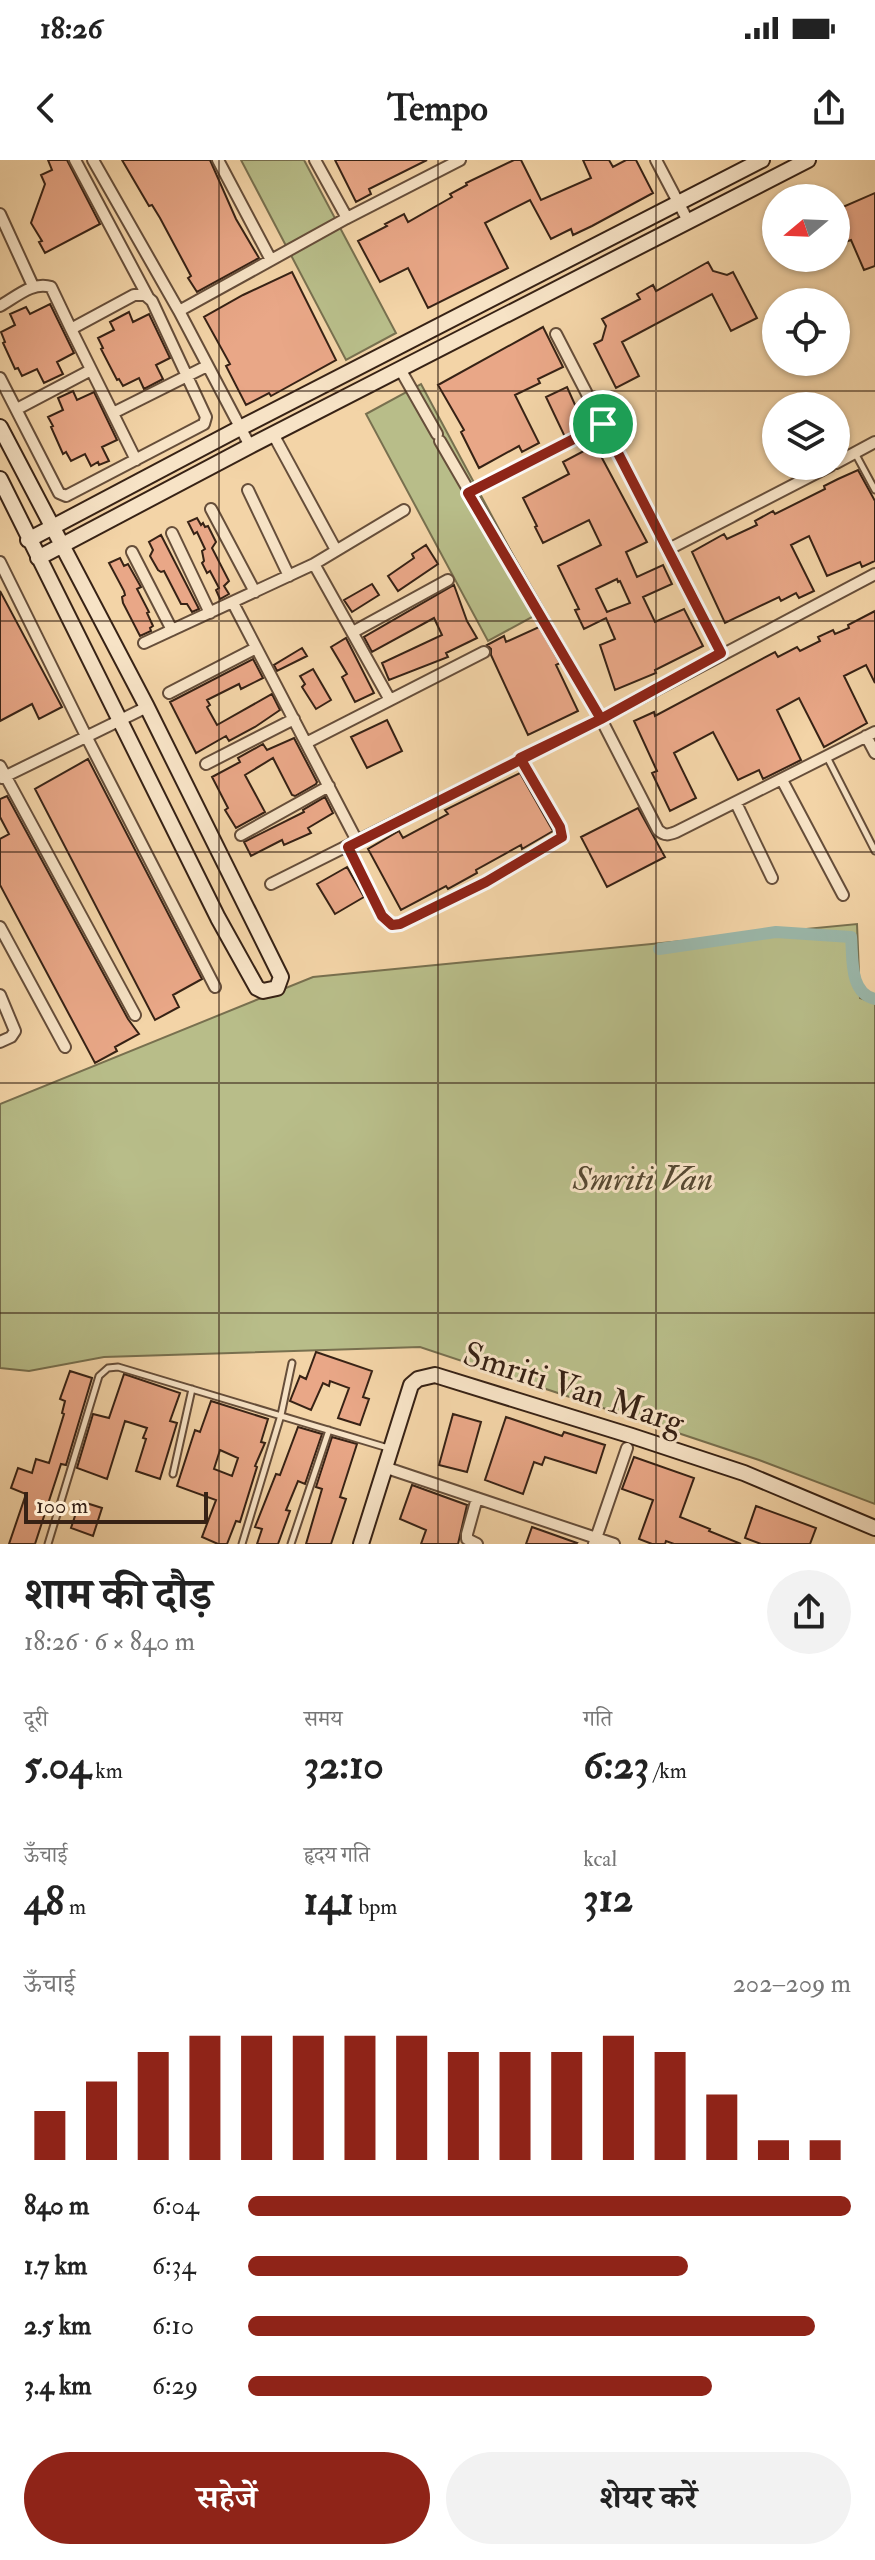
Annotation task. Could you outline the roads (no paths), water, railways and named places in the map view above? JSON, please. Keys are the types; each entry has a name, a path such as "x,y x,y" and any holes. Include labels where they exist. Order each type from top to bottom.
{"street":[{"path":"0,378 59,493 66,496 204,424 206,417 188,375 75,160"},
{"path":"93,160 179,311 250,446"},
{"path":"218,160 271,260"},
{"path":"315,160 347,218"},
{"path":"179,311 460,160"},
{"path":"656,160 688,221"},
{"path":"28,540 762,160"},
{"path":"38,558 808,160"},
{"path":"0,214 33,286"},
{"path":"0,306 33,286 43,284 51,287 136,460"},
{"path":"71,329 134,295 148,297"},
{"path":"556,334 721,653"},
{"path":"113,413 207,366"},
{"path":"400,369 468,493 601,719 658,830 668,835 676,832 871,734 875,753"},
{"path":"17,409 91,370"},
{"path":"0,427 147,707 281,977 277,988 263,991 251,979 0,479"},
{"path":"273,434 336,550"},
{"path":"850,456 875,442"},
{"path":"667,550 803,480"},
{"path":"248,490 289,576"},
{"path":"211,509 255,592"},
{"path":"144,643 314,564 404,510"},
{"path":"172,533 210,613"},
{"path":"132,552 172,630"},
{"path":"0,562 215,987"},
{"path":"314,564 390,700"},
{"path":"271,884 601,719 875,574"},
{"path":"353,632 448,580"},
{"path":"233,603 329,786 382,916 392,925 400,924 486,882 562,837 560,827 520,758"},
{"path":"169,693 256,648"},
{"path":"306,743 484,652"},
{"path":"135,1015 2,774 147,707"},
{"path":"206,764 294,719"},
{"path":"782,780 843,895"},
{"path":"241,835 329,786"},
{"path":"736,803 772,878"},
{"path":"0,927 65,1047"},
{"path":"0,995 15,1031 11,1037 0,1042"},
{"name":"Smriti Van Marg","path":"361,1544 411,1385 427,1376 442,1376 744,1473 875,1528"},
{"path":"595,1541 627,1448"},
{"path":"384,1467 595,1541 614,1544"},
{"path":"477,1498 467,1534 467,1539 477,1544"}],"lane":[{"path":"468,493 603,424"},
{"path":"855,453 875,490"},
{"path":"827,757 875,851"},
{"path":"242,1544 281,1415 292,1363"},
{"path":"48,1544 99,1376 108,1368 118,1367 390,1448"},
{"path":"173,1474 192,1389"},
{"path":"291,1544 329,1430"}],"waterway":[{"path":"659,949 776,932 851,937 857,982 861,990 875,999"}],"park label":[{"name":"Smriti Van","path":"643,1178"}]}
